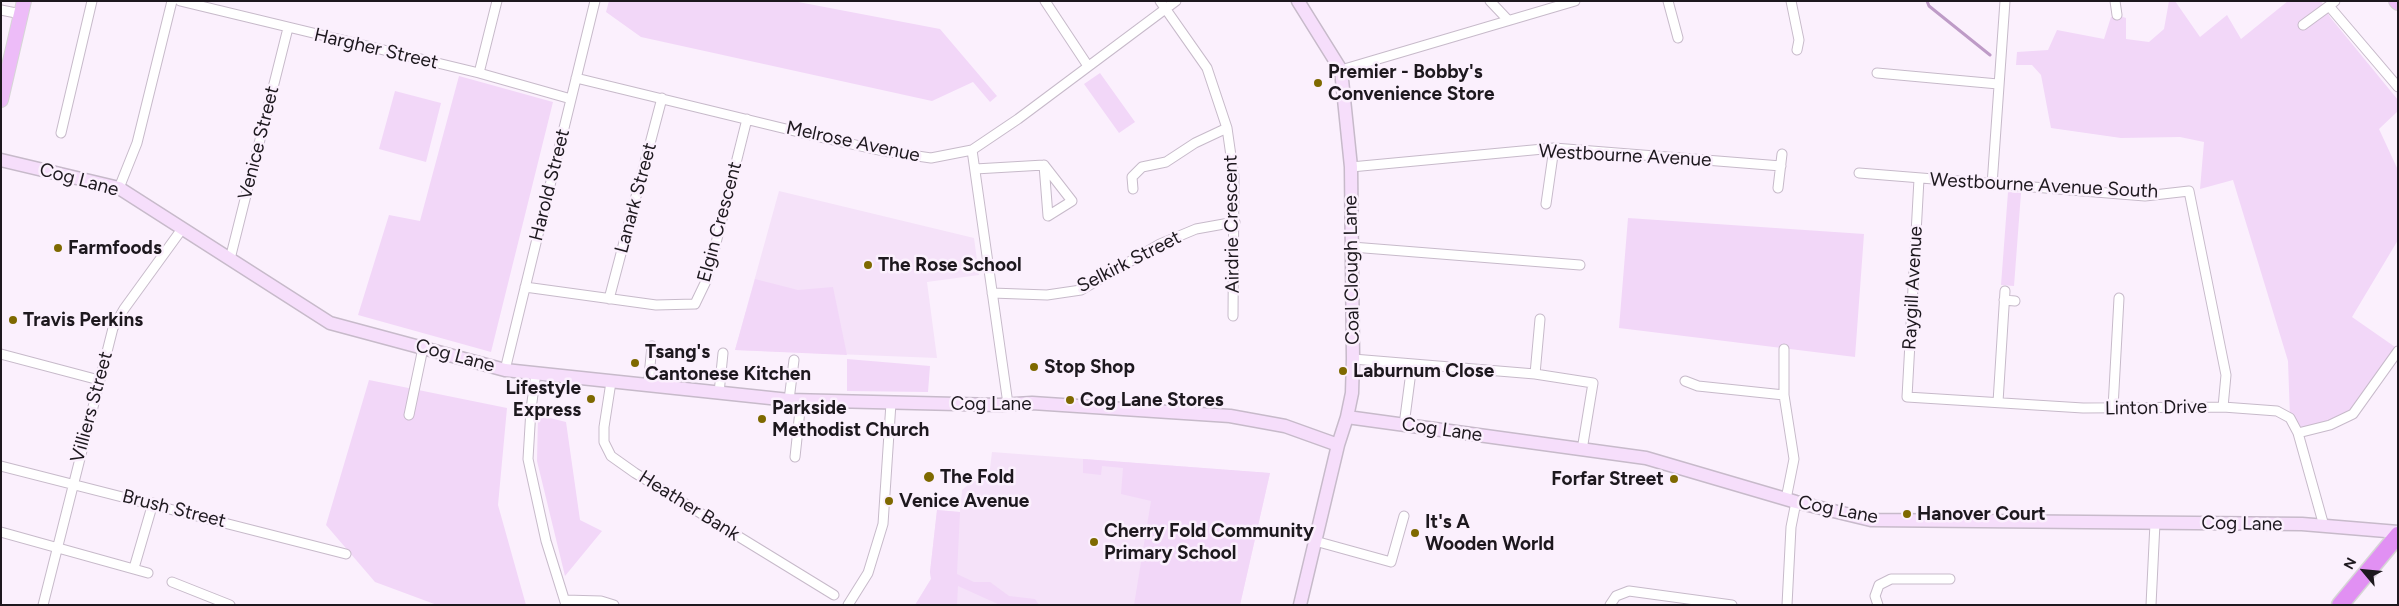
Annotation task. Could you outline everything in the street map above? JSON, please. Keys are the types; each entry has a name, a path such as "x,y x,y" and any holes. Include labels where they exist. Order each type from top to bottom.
{"highway":[{"path":"2340,605 2398,534"}],"main road":[{"path":"1,100 22,8"}],"street":[{"path":"61,133 92,1"},
{"path":"119,188 137,142 172,1"},
{"name":"Hargher Street","path":"180,1 211,5 288,28 479,73 571,98"},
{"path":"479,73 497,1"},
{"name":"Harold Street","path":"505,370 595,1"},
{"path":"1046,1 1088,66"},
{"name":"Airdrie Crescent","path":"1160,1 1206,68 1227,128 1234,177 1233,316"},
{"name":"Melrose Avenue","path":"576,78 883,151 931,158 972,150 1018,119 1176,1"},
{"name":"Coal Clough Lane","path":"1298,1 1341,70 1351,167 1353,359 1352,393 1347,417 1338,445 1300,605"},
{"path":"1490,1 1508,20"},
{"path":"1341,70 1575,1"},
{"path":"1668,1 1678,38"},
{"path":"1791,1 1799,40 1797,50"},
{"path":"1992,185 2005,1"},
{"path":"2115,1 2117,15"},
{"path":"2303,25 2332,4 2398,87"},
{"path":"1,10 22,8"},
{"name":"Venice Street","path":"230,259 288,28"},
{"path":"1877,73 1998,84"},
{"name":"Lanark Street","path":"609,298 662,98"},
{"name":"Elgin Crescent","path":"526,287 656,305 695,304 707,279 747,119"},
{"path":"1133,189 1132,177 1142,167 1166,162 1195,143 1227,128"},
{"path":"1546,204 1554,148"},
{"name":"Westbourne Avenue","path":"1351,167 1554,148 1781,166"},
{"path":"972,150 1008,404"},
{"path":"1778,188 1782,154"},
{"name":"Cog Lane","path":"1,160 119,188 330,323 505,370 795,401 1032,403 1230,416 1285,426 1338,445"},
{"path":"975,169 1044,165"},
{"path":"1044,165 1072,201 1048,216 1046,191 1044,165"},
{"name":"Westbourne Avenue South","path":"1859,172 1919,179 2146,196 2189,191 2226,375 2223,407"},
{"name":"Raygill Avenue","path":"1907,397 1919,179"},
{"name":"Selkirk Street","path":"992,293 1047,296 1081,290 1160,244 1196,229 1235,222"},
{"name":"Villiers Street","path":"43,605 56,547 113,328 118,318 182,229"},
{"path":"1352,247 1580,265"},
{"path":"1998,402 2004,296 2015,301"},
{"path":"2113,408 2119,298"},
{"path":"1535,374 1540,318"},
{"path":"648,386 652,346"},
{"path":"409,415 423,348"},
{"path":"1784,349 1784,395 1794,459 1787,605"},
{"path":"2298,433 2330,426 2353,414 2398,351"},
{"path":"719,393 723,353"},
{"path":"1,354 100,380"},
{"path":"1353,359 1535,374 1593,383 1582,450"},
{"path":"794,360 795,457"},
{"path":"1404,425 1412,364"},
{"path":"536,373 531,409 528,459 546,541 566,602 601,601 614,605"},
{"path":"1684,381 1698,386 1784,395"},
{"name":"Heather Bank","path":"611,382 604,427 604,442 611,456 635,473 834,595"},
{"name":"Linton Drive","path":"1907,397 2083,408 2223,407 2277,411 2290,418 2298,433 2324,526"},
{"path":"848,605 868,573 883,524 891,403"},
{"name":"Cog Lane","path":"1347,417 1646,458 1791,501 1871,520 2324,526 2398,534"},
{"name":"Brush Street","path":"1,466 153,503 346,554"},
{"path":"134,568 153,503"},
{"path":"1315,541 1390,562 1404,516"},
{"path":"2151,605 2155,523"},
{"path":"1,532 148,573"},
{"path":"1878,605 1876,596 1879,585 1891,578 1950,580"},
{"path":"172,582 230,605"},
{"path":"1610,605 1616,596 1629,591 1732,605"}],"shaded area":[{"path":"609,1 793,1 940,29 997,96 990,102 973,82 932,101 641,37 606,12"},
{"path":"2169,1 2175,1 2200,37 2227,15 2241,39 2288,1 2321,1 2330,17 2398,100 2398,111 2379,129 2398,170 2398,240 2352,317 2398,349 2353,414 2298,433 2290,418 2288,361 2233,180 2200,189 2204,142 2180,137 2121,138 2051,128 2041,75 2032,65 2016,65 2017,52 2048,50 2057,30 2104,39 2111,17 2117,15 2126,18 2126,39 2149,42 2164,29"},
{"path":"1100,73 1135,122 1119,133 1084,84"},
{"path":"459,76 553,102 491,352 358,315 389,215 420,221"},
{"path":"395,91 441,103 426,162 379,149"},
{"name":"The Rose School","path":"779,191 974,238 979,275 927,282 937,358 735,350"},
{"path":"2008,192 2021,193 2014,286 2001,285"},
{"path":"1628,218 1864,234 1855,357 1619,328"},
{"path":"755,279 798,290 833,287 847,355 735,350"},
{"path":"847,359 930,366 928,392 847,391"},
{"path":"369,380 507,408 498,505 526,605 437,605 375,582 326,525"},
{"path":"538,415 566,422 580,520 602,531 565,576 537,461"},
{"name":"Cherry Fold Community Primary School","path":"992,452 1270,473 1240,605 915,605 931,579 930,572 937,510 960,512 962,490 971,482 989,477"},
{"path":"1083,459 1270,473 1240,605 1134,605 1151,501 1121,494 1123,468 1102,466 1101,475 1083,473"},
{"path":"937,510 960,512 957,574 974,582 990,582 1009,596 1035,599 1039,605 1000,605 958,586 957,605 915,605 931,579 930,572"}],"waterway":[{"path":"1927,1 1929,6 1990,55"}],"place":[{"name":"Premier - Bobby's Convenience Store","path":"1318,83"},
{"name":"Farmfoods","path":"58,248"},
{"name":"The Rose School","path":"868,265"},
{"name":"Travis Perkins","path":"13,320"},
{"name":"Tsang's Cantonese Kitchen","path":"635,363"},
{"name":"Stop Shop","path":"1034,367"},
{"name":"Laburnum Close","path":"1343,371"},
{"name":"Lifestyle Express","path":"591,399"},
{"name":"Cog Lane Stores","path":"1070,400"},
{"name":"Parkside Methodist Church","path":"762,419"},
{"name":"The Fold","path":"929,477"},
{"name":"Forfar Street","path":"1674,479"},
{"name":"Venice Avenue","path":"889,501"},
{"name":"Hanover Court","path":"1907,514"},
{"name":"It's A Wooden World","path":"1415,533"},
{"name":"Cherry Fold Community Primary School","path":"1094,542"}]}
